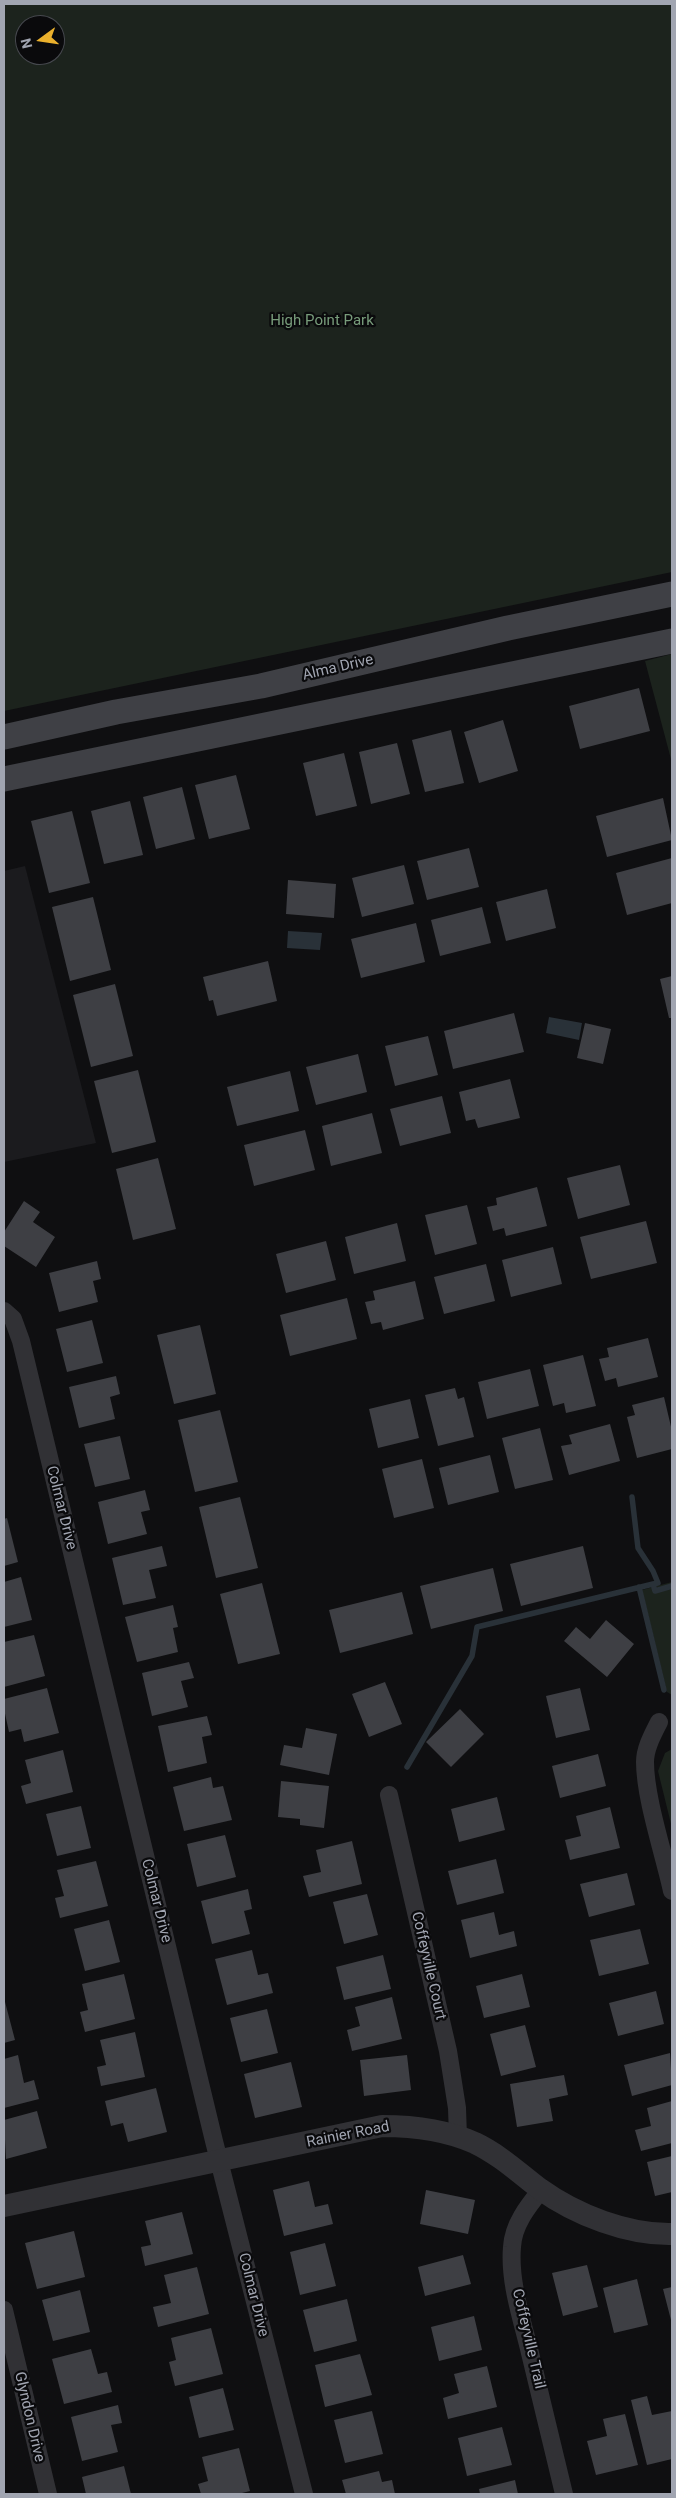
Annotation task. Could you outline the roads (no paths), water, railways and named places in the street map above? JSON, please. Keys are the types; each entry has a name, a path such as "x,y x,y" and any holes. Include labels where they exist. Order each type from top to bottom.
{"main road":[{"name":"Alma Drive","path":"4,737 116,712 261,686 508,628 672,594"},
{"path":"4,779 672,641"}],"street":[{"name":"Colmar Drive","path":"4,1311 13,1319 21,1341 220,2162 304,2494"},
{"path":"659,1722 649,1743 645,1760 647,1784 672,1891"},
{"name":"Coffeyville Court","path":"390,1795 448,2051 457,2108 458,2137"},
{"name":"Rainier Road","path":"4,2206 220,2162 382,2126 403,2126 430,2129 475,2143 523,2173 541,2190 589,2216 622,2228 672,2234"},
{"name":"Coffeyville Trail","path":"541,2190 518,2224 512,2246 512,2268 520,2313 564,2494"},
{"name":"Glyndon Drive","path":"4,2310 48,2494"}],"waterway":[{"path":"632,1497 638,1548 653,1571 658,1583 653,1584"},
{"path":"407,1767 472,1656 477,1627 653,1584 655,1591 672,1586"},
{"path":"639,1587 664,1690"}],"park label":[{"name":"High Point Park","path":"322,321"}]}
